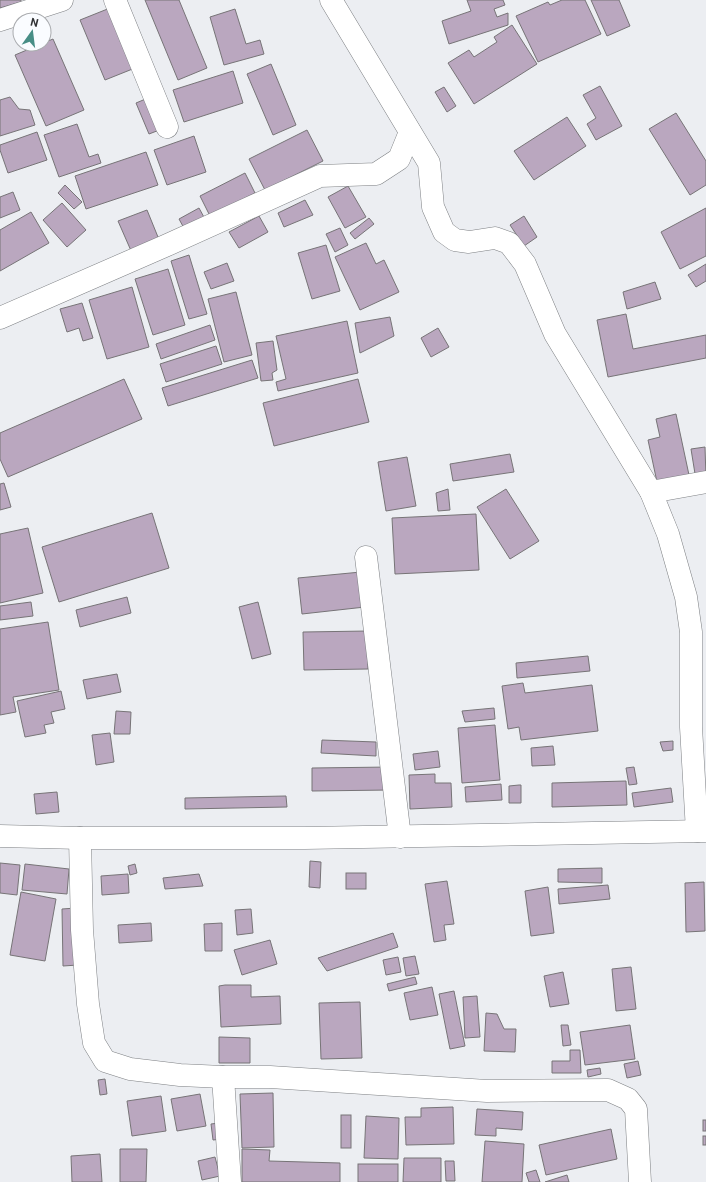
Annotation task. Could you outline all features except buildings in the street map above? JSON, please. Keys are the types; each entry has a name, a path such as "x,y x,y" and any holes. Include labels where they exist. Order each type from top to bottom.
{"street":[{"path":"0,20 62,0"},
{"path":"115,0 167,127"},
{"path":"0,836 80,838 305,838 702,831 691,727 691,632 686,597 668,534 651,492 555,334 525,264 509,243 495,238 469,242 455,240 444,232 433,207 429,163 331,0"},
{"path":"0,318 320,176 376,174 399,159 410,132"},
{"path":"651,492 706,482"},
{"path":"366,556 400,836"},
{"path":"80,838 82,930 88,1004 94,1043 105,1060 130,1069 180,1075 270,1077 487,1091 608,1090 628,1099 636,1109 640,1182"},
{"path":"223,1077 230,1182"}]}
